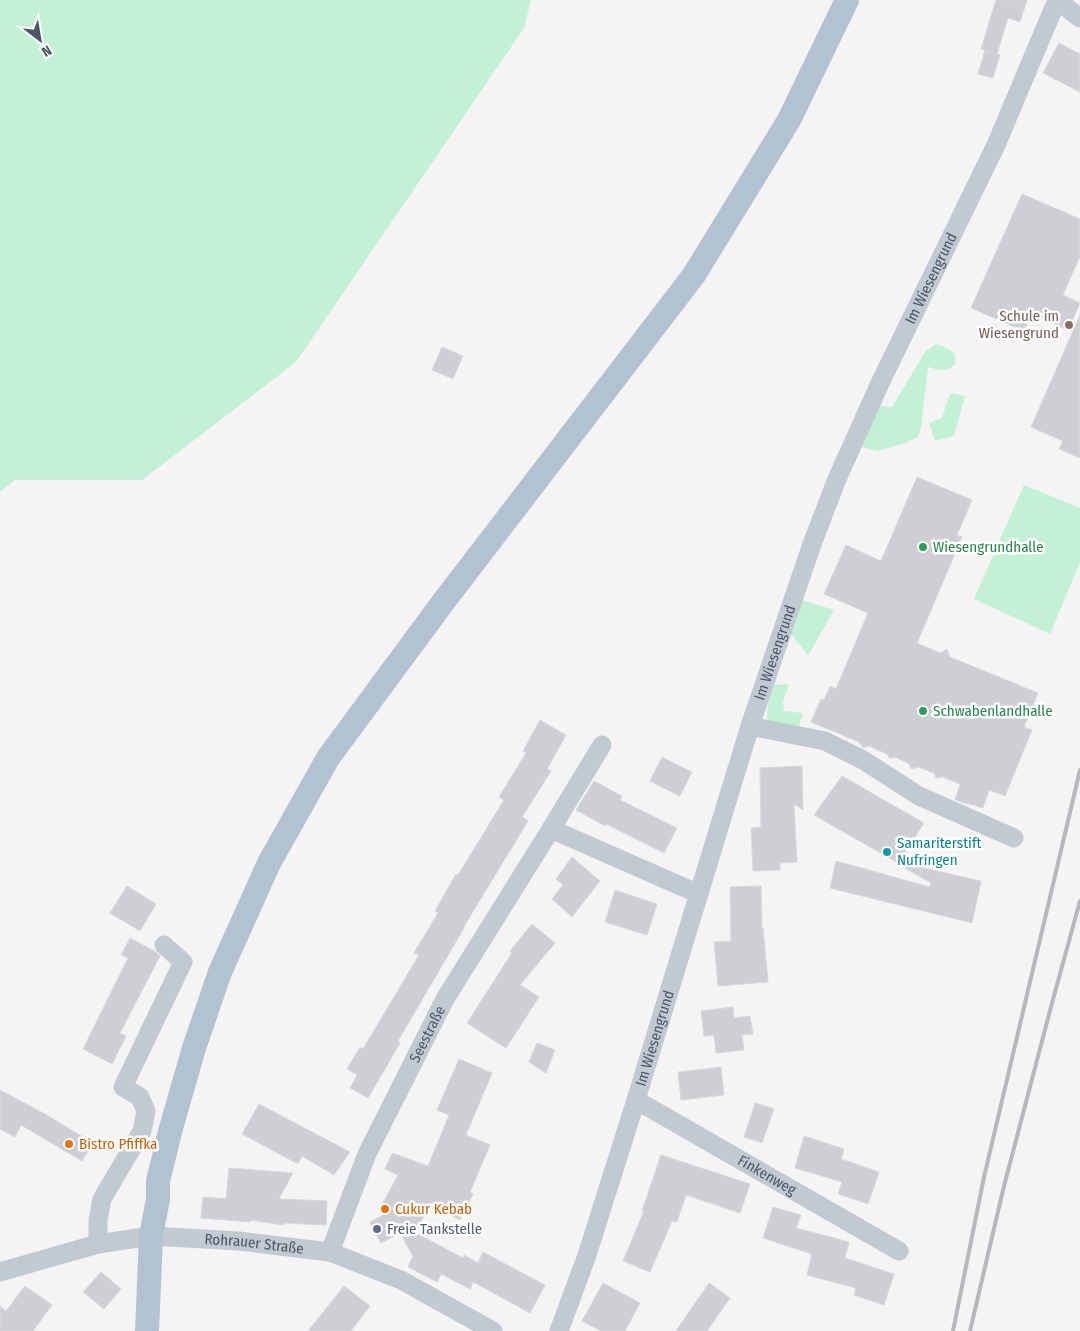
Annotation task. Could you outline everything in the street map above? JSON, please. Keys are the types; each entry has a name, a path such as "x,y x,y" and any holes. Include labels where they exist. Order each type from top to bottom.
{"main road":[{"path":"147,1331 151,1236 158,1200 158,1181 171,1128 192,1056 220,972 270,863 328,758 444,601 694,275 789,120 847,0"}],"street":[{"path":"1057,0 1080,18"},
{"name":"Im Wiesengrund","path":"559,1331 587,1255 750,726 812,544 881,380 996,144 1057,0"},
{"path":"750,726 825,741 863,760 919,796 1014,838"},
{"name":"Seestraße","path":"330,1252 367,1154 445,999 602,744"},
{"path":"551,829 699,894"},
{"path":"98,1244 98,1220 102,1199 142,1131 146,1111 140,1097 123,1087 183,962 164,945"},
{"name":"Finkenweg","path":"636,1100 898,1251"},
{"name":"Rohrauer Straße","path":"1,1270 98,1244 151,1236 239,1241 330,1252 402,1280 493,1331"}],"green space":[{"path":"0,0 531,0 524,28 296,362 142,480 15,480 0,492"},
{"path":"936,344 947,348 955,354 955,364 946,370 928,367 921,427 918,437 878,451 862,447 879,406 892,407 925,352"},
{"path":"950,393 965,396 954,436 935,441 929,423 942,418"},
{"path":"1024,485 1080,508 1080,562 1050,634 974,599"},
{"path":"799,599 834,610 808,656 789,631"},
{"path":"789,684 783,702 784,711 803,713 799,726 774,724 767,719 767,710 774,685"}],"building":[{"path":"996,0 1027,0 1020,22 1008,18 997,54 1000,55 993,78 978,74 985,50 981,49"},
{"path":"1059,43 1080,54 1080,92 1043,73"},
{"name":"Schule im Wiesengrund","path":"1022,194 1080,219 1080,256 1063,295 1080,303 1068,330 1032,314 1024,331 971,308"},
{"path":"1080,315 1080,458 1059,449 1063,441 1031,427"},
{"path":"442,347 463,356 453,379 432,370"},
{"name":"Schwabenlandhalle","path":"917,477 972,500 957,535 962,537 917,643 940,653 947,649 950,657 1038,693 1024,727 1032,730 1005,796 989,790 983,808 955,800 960,784 943,777 936,778 934,773 918,767 912,769 908,763 895,757 890,758 887,754 869,746 863,748 859,742 811,722 821,699 824,700 830,686 836,689 868,613 824,594 846,545 881,561"},
{"path":"540,720 566,735 547,769 551,771 522,817 528,821 463,928 398,1041 400,1043 368,1098 350,1088 357,1075 347,1069 360,1047 363,1049 419,955 414,953 438,913 435,911 456,874 458,875 504,800 499,797 526,753 523,751"},
{"path":"662,757 692,772 680,796 650,781"},
{"path":"802,766 803,810 794,804 797,862 780,863 780,870 753,871 751,828 761,827 760,768"},
{"path":"842,776 924,823 898,863 814,815"},
{"path":"594,781 622,796 620,800 677,828 664,853 606,824 605,826 576,810"},
{"path":"572,857 600,881 572,917 552,899 563,885 556,879"},
{"path":"836,861 930,887 931,883 905,868 906,864 981,881 972,923 830,888"},
{"path":"127,886 156,904 140,931 110,913"},
{"path":"761,886 762,928 768,982 718,986 714,942 731,941 730,887"},
{"path":"615,890 657,904 647,935 605,922"},
{"path":"532,924 555,943 520,985 539,997 506,1048 467,1023 512,953 510,951"},
{"path":"130,938 160,956 120,1033 126,1036 112,1064 83,1049 128,958 121,955"},
{"path":"733,1007 734,1018 750,1016 753,1034 742,1035 744,1050 716,1053 714,1035 704,1036 701,1011"},
{"path":"537,1043 555,1050 546,1073 529,1062"},
{"path":"459,1059 492,1073 466,1135 490,1145 470,1192 473,1194 460,1220 429,1205 416,1233 463,1258 464,1255 478,1263 483,1252 545,1285 530,1313 473,1282 470,1289 441,1274 437,1282 408,1267 413,1256 400,1233 381,1243 370,1222 389,1212 383,1203 398,1175 385,1169 392,1153 428,1166 449,1115 437,1110"},
{"path":"721,1067 724,1095 681,1100 678,1072"},
{"path":"0,1090 93,1143 82,1161 21,1125 15,1137 0,1129"},
{"path":"755,1103 774,1109 762,1143 744,1137"},
{"path":"259,1104 350,1152 334,1175 302,1156 298,1164 242,1134"},
{"path":"804,1136 844,1149 841,1159 879,1172 868,1204 838,1194 842,1182 795,1168"},
{"path":"661,1155 750,1184 740,1213 686,1195 677,1222 672,1221 650,1272 623,1261 644,1211 642,1211"},
{"path":"229,1168 293,1173 279,1199 327,1201 326,1225 284,1223 283,1225 251,1220 250,1222 201,1218 203,1197 226,1199"},
{"path":"773,1207 801,1215 796,1228 849,1242 845,1258 894,1274 884,1305 854,1295 856,1288 807,1275 812,1254 763,1238"},
{"path":"101,1272 121,1289 104,1309 83,1292"},
{"path":"603,1283 640,1303 625,1331 601,1331 582,1321"},
{"path":"709,1283 730,1298 707,1331 676,1331"},
{"path":"25,1286 52,1305 33,1331 0,1331 0,1306 6,1311"},
{"path":"344,1286 370,1306 351,1331 308,1331"}],"railway":[{"path":"953,1331 984,1177 1080,770"},
{"path":"970,1331 1004,1186 1080,901"}],"place":[{"name":"Schule im Wiesengrund","path":"1069,325"},
{"name":"Wiesengrundhalle","path":"923,547"},
{"name":"Schwabenlandhalle","path":"923,711"},
{"name":"Samariterstift Nufringen","path":"887,852"},
{"name":"Bistro Pfiffka","path":"69,1144"},
{"name":"Cukur Kebab","path":"385,1209"},
{"name":"Freie Tankstelle","path":"377,1229"}]}
